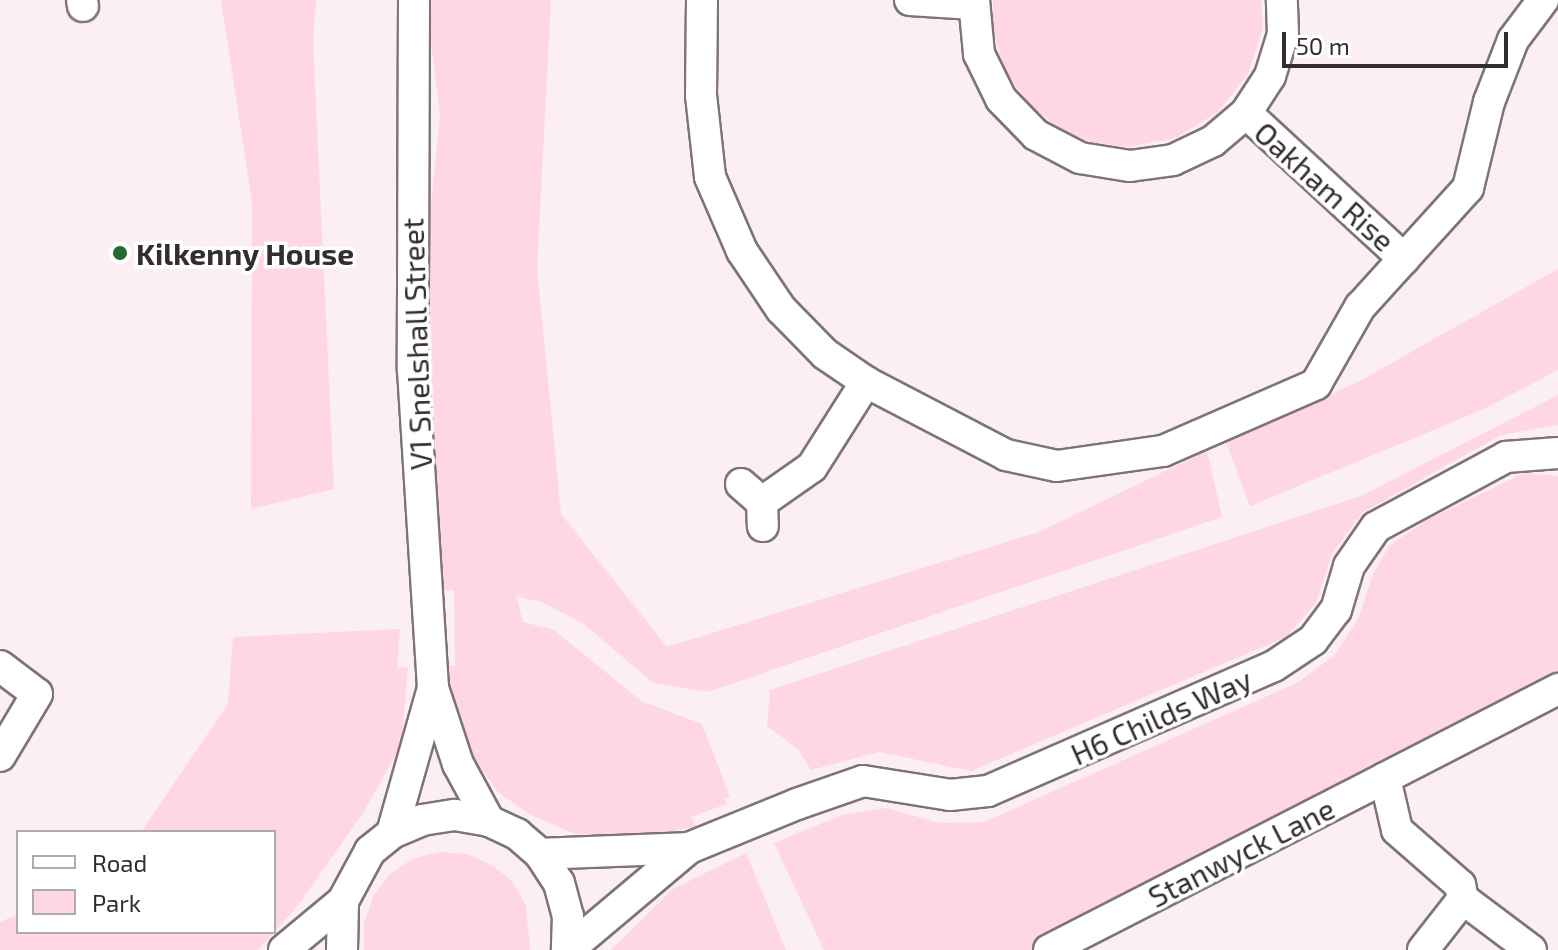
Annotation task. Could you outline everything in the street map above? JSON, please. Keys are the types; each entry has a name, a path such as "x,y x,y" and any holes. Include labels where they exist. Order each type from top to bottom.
{"street":[{"name":"V1 Snelshall Street","path":"414,0 413,370 433,688 458,764 489,821"},
{"path":"702,0 701,95 710,177 742,251 781,309 825,354 866,382 1006,455 1057,466 1163,451 1316,384 1360,307 1468,188 1489,102 1513,40 1543,0"},
{"path":"910,0 974,2 979,54 1001,99 1036,135 1080,158 1130,166 1173,160 1213,141 1246,113 1270,76 1283,34 1282,0"},
{"name":"Oakham Rise","path":"1246,113 1404,259"},
{"path":"755,504 812,467 866,382"},
{"name":"H6 Childs Way","path":"567,950 698,845 797,804 863,781 950,795 988,791 1274,666 1313,640 1336,610 1349,566 1376,527 1506,457 1558,453"},
{"path":"0,666 37,694 0,756"},
{"name":"V1 Snelshall Street","path":"392,833 433,688"},
{"name":"Stanwyck Lane","path":"1051,950 1558,689"},
{"path":"1385,778 1397,830 1460,885 1463,899 1531,950"},
{"path":"284,950 343,901 370,851 392,833 422,820 455,815 489,821 517,834 540,854 565,905 567,950"},
{"name":"H6 Childs Way","path":"540,854 698,845"},
{"path":"1423,950 1463,899"},
{"path":"342,950 343,901"}],"green space":[{"path":"221,0 316,0 313,42 334,489 251,509 252,202"},
{"path":"426,0 551,0 537,268 561,514 667,647 1039,532 1207,451 1222,517 707,692 653,683 584,624 544,603 516,596 523,622 554,630 641,701 702,724 730,797 724,798 727,804 691,817 696,826 665,833 613,837 573,833 529,814 498,792 456,733 444,666 455,666 454,590 439,591 427,383 425,263 440,116"},
{"path":"993,0 1261,0 1263,28 1248,74 1218,112 1176,138 1128,147 1091,142 1057,127 1028,103 1006,72 993,32"},
{"path":"1558,269 1558,370 1484,409 1250,506 1226,442 1360,381"},
{"path":"1558,395 1558,425 1501,435 1362,513 1332,554 1316,603 1286,637 971,771 879,752 811,770 798,749 767,726 770,690 1361,496"},
{"path":"1524,473 1558,476 1558,689 1047,950 824,950 774,843 842,815 886,808 940,823 984,822 1297,683 1335,655 1359,617 1373,574 1390,545 1427,520"},
{"path":"400,629 397,668 408,667 401,746 363,813 296,908 276,930 276,830 142,830 228,704 233,637"},
{"path":"440,852 467,854 492,865 513,882 526,906 530,950 364,950 364,924 373,896 390,874 414,858"},
{"path":"746,853 786,950 611,950 673,889"},
{"path":"16,915 16,934 272,934 258,950 0,950 0,922"}],"place":[{"name":"Kilkenny House","path":"120,253"}]}
